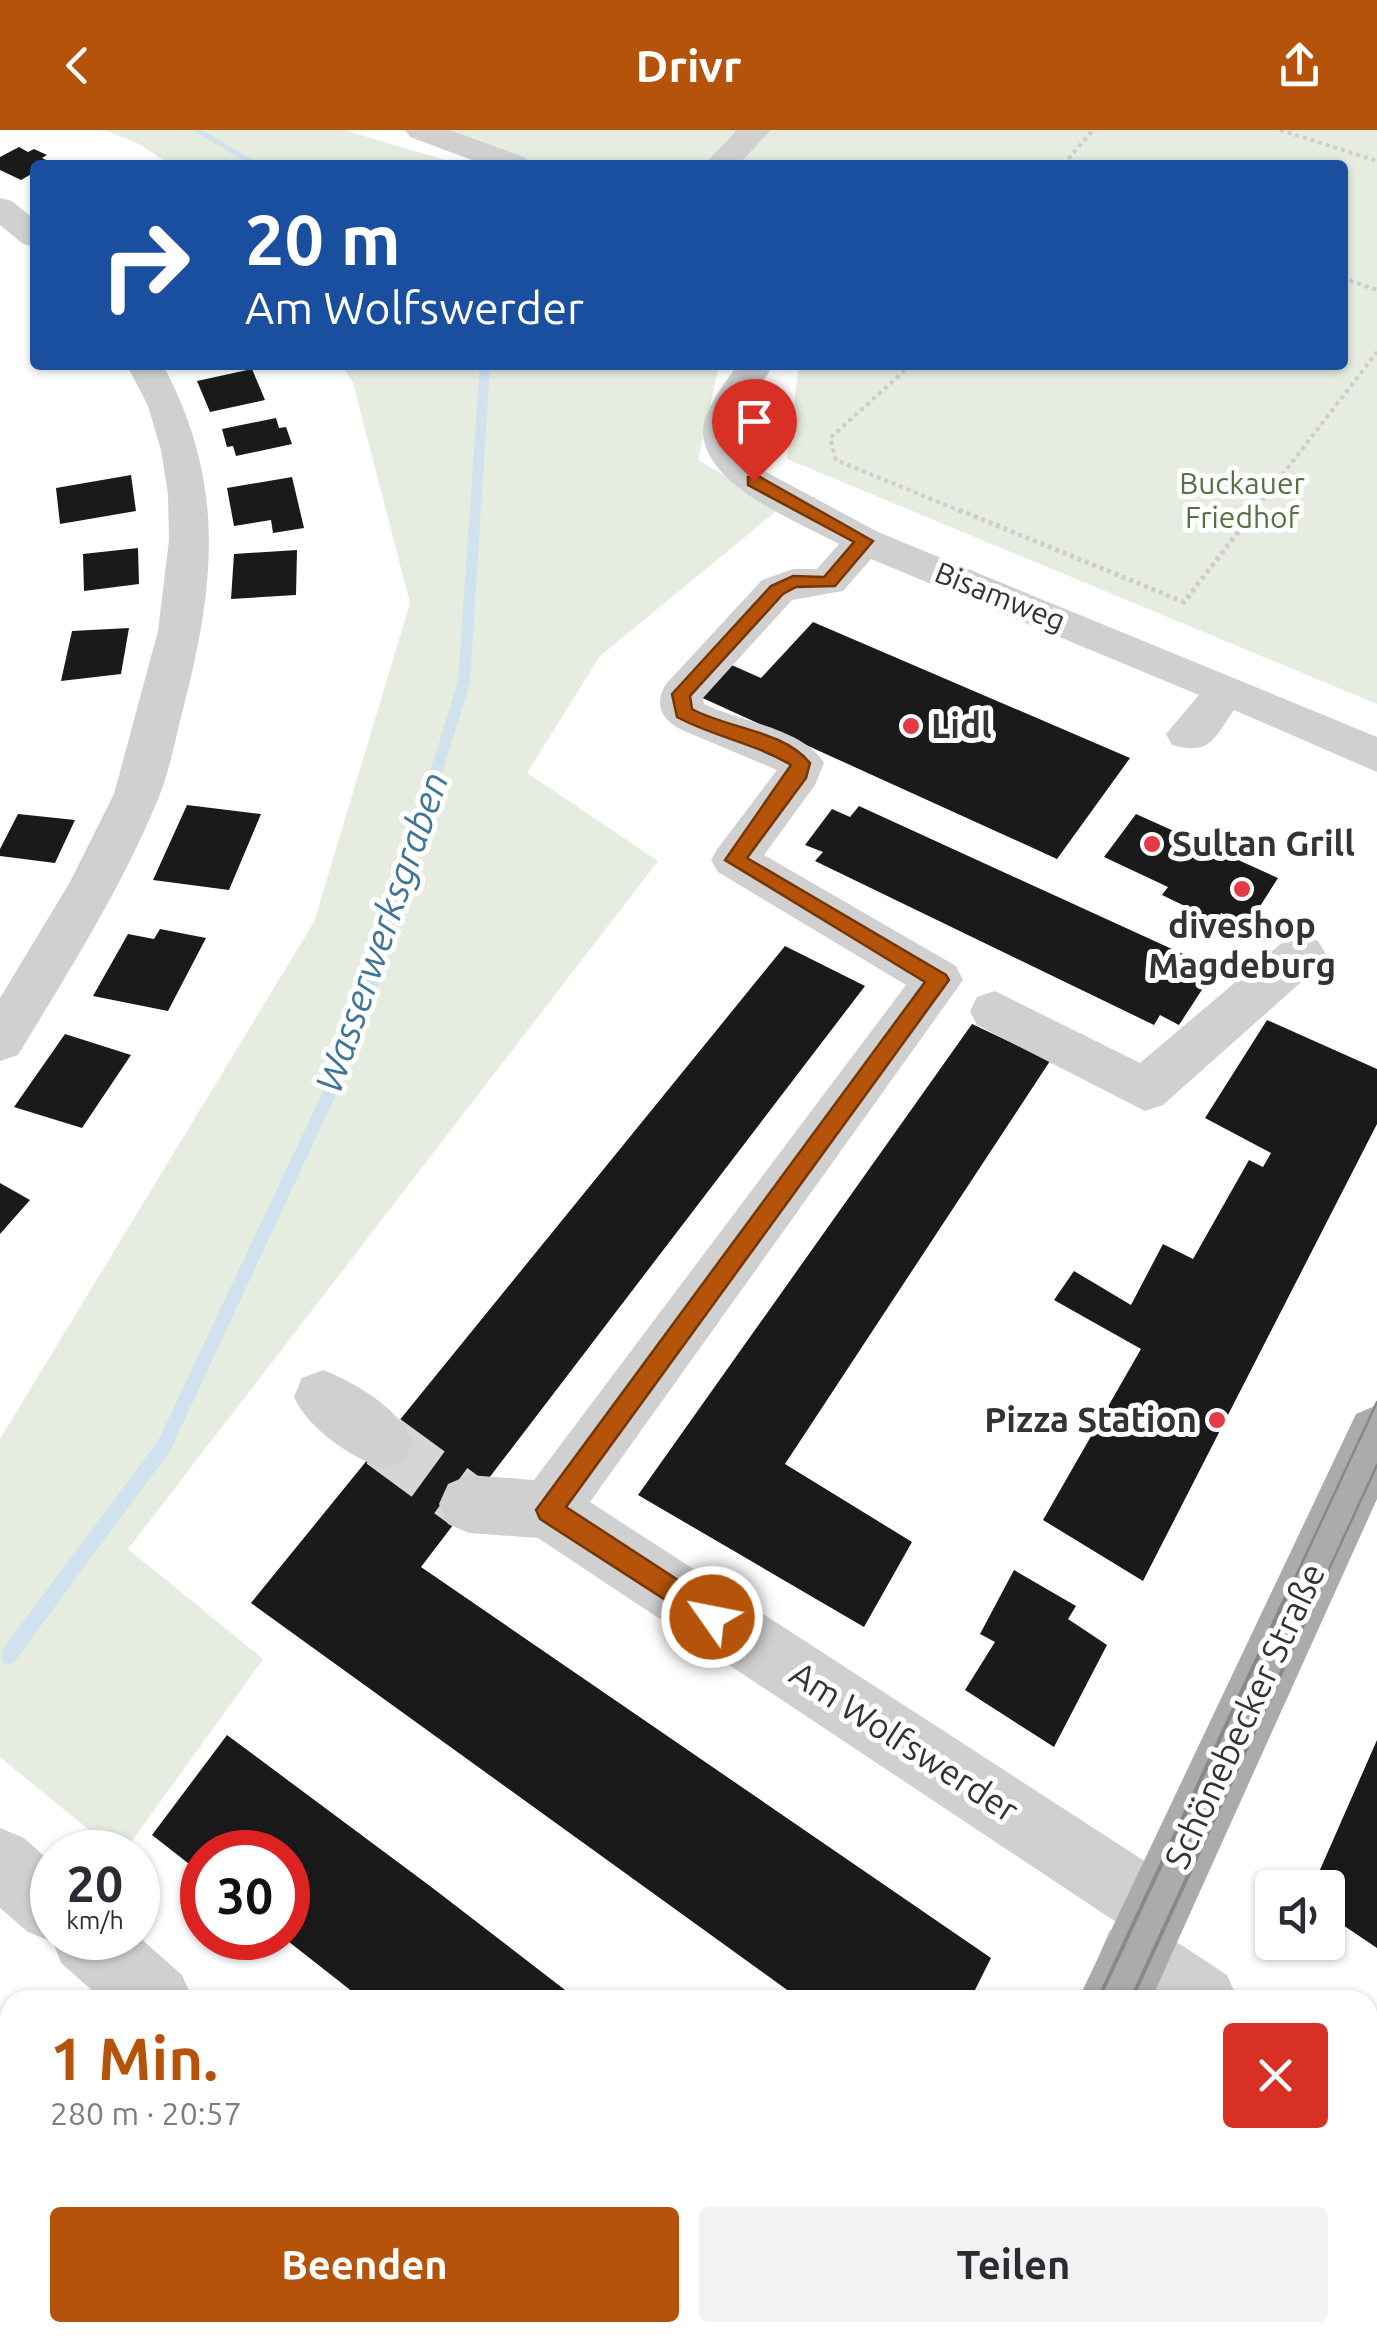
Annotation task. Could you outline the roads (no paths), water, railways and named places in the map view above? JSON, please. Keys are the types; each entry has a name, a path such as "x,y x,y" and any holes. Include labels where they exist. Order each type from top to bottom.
{"main road":[{"name":"Schönebecker Straße","path":"1135,1955 1377,1433"}],"street":[{"path":"422,130 503,160"},
{"path":"725,160 755,130"},
{"path":"0,209 30,233"},
{"path":"0,1041 77,916 138,791 178,651 192,556 183,461 157,384 148,370"},
{"name":"Bisamweg","path":"752,370 729,408 722,434 736,468 754,481 864,541 1377,756"},
{"path":"469,1504 548,1510 938,980 735,860 799,774 801,763 770,744 708,726 683,712 681,694 777,590 793,582 828,582 864,541"},
{"path":"1188,734 1193,735 1226,690"},
{"path":"995,1011 1145,1090 1302,954"},
{"path":"324,1397 382,1441"},
{"name":"Am Wolfswerder","path":"548,1510 1135,1955 1187,1990"},
{"path":"0,1862 30,1889"},
{"path":"111,1960 145,1990"}],"waterway":[{"name":"Wasserwerksgraben","path":"196,130 248,160"},
{"name":"Wasserwerksgraben","path":"8,1656 164,1446 352,1045 464,682 485,370"}],"tunnel":[{"path":"383,1441 469,1504"}],"tram line":[{"path":"1289,1591 1377,1402"},
{"path":"1319,1591 1377,1465"},
{"path":"1103,1990 1290,1588"},
{"path":"1136,1990 1320,1588"}],"place":[{"name":"Lidl","path":"911,726"},
{"name":"Sultan Grill","path":"1152,844"},
{"name":"diveshop Magdeburg","path":"1242,889"},
{"name":"Pizza Station","path":"1217,1420"}],"park label":[{"name":"Buckauer Friedhof","path":"1242,501"}]}
